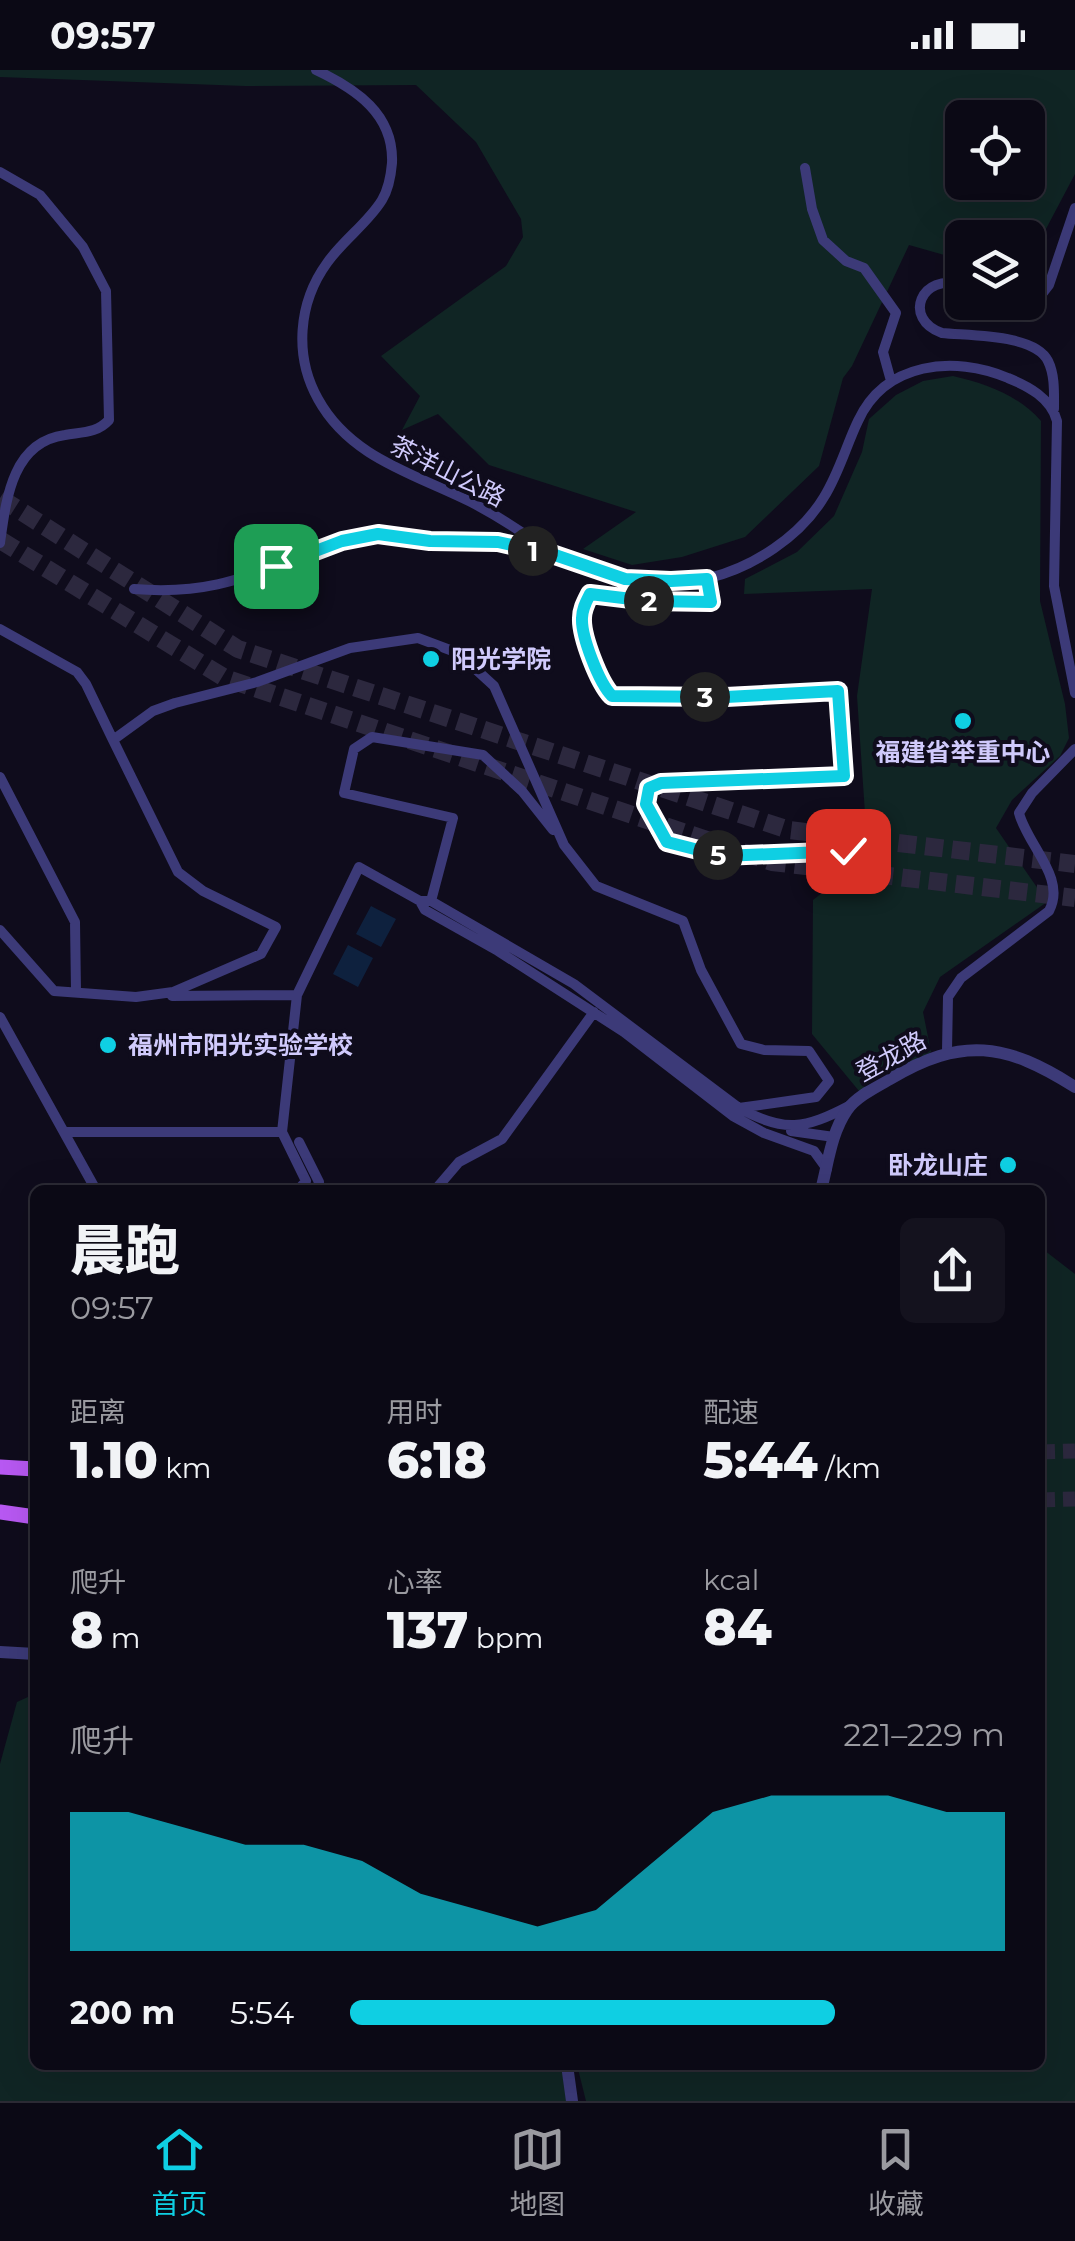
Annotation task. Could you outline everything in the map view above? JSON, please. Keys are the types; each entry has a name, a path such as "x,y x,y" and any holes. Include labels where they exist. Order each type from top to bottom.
{"main road":[{"path":"0,1467 30,1470"},
{"path":"0,1512 30,1515"}],"street":[{"name":"茶洋山公路","path":"316,70 370,103 384,122 392,147 391,174 383,199 326,263 303,316 302,352 316,396 341,434 386,465 472,503 552,554"},
{"path":"805,168 823,240 846,262 864,268 896,314 883,352 892,380"},
{"path":"0,172 40,195 84,247 106,292 109,420 100,430 49,437 16,468 7,493 0,543"},
{"path":"1045,290 1075,208"},
{"path":"945,281 932,285 923,294 922,319 932,330 1032,344 1049,362 1056,421 1054,586 1075,693"},
{"path":"134,589 198,590 366,535 498,542 552,554 625,579 707,579 759,558 791,536 823,499 859,417 892,380 930,367 964,364 1015,381 1054,409"},
{"path":"707,579 711,602 648,601 590,594 581,624 603,687 612,696 726,697 838,691 844,776 661,783 649,788 646,804 667,842 722,856 848,851"},
{"path":"0,629 76,672 86,684 178,872 203,892 276,927 261,954 173,992 136,996"},
{"path":"113,740 153,710 257,682 350,648 418,638 458,653 494,686 564,846"},
{"path":"736,1112 816,1097 829,1081 809,1051 764,1050 741,1044 702,970 683,921 596,886 522,791 484,755 372,736 354,748 344,792 452,818 425,910 564,985 650,1045 764,1134 834,1138"},
{"path":"947,1051 948,997 961,978 1049,912 1054,902 1054,885 1019,813 1075,749"},
{"path":"0,777 75,922 76,991"},
{"path":"302,1185 306,1181 282,1132 297,995 359,867 425,901"},
{"path":"0,930 54,991 136,996 297,995"},
{"path":"564,985 594,1012 650,1045"},
{"path":"439,1185 459,1162 502,1139 594,1012"},
{"path":"0,1016 93,1185"},
{"name":"登龙路","path":"822,1185 834,1138 850,1106 900,1073 947,1051 979,1048 999,1053 1043,1069 1075,1087"},
{"path":"788,1133 850,1106"},
{"path":"64,1132 282,1132"},
{"path":"788,1133 814,1150 827,1168"},
{"path":"299,1142 318,1185"},
{"path":"0,1644 18,1652"},
{"path":"0,1652 30,1653"},
{"path":"568,2070 572,2101"}],"green space":[{"path":"0,70 1075,70 1075,174 1045,231 1045,220 945,220 945,255 909,245 843,378 819,466 745,537 682,557 632,565 583,549 636,512 489,465 438,414 402,430 420,396 381,356 506,266 523,237 521,219 476,142 416,85 245,86 0,77"},
{"name":"福建省举重中心","path":"953,376 1001,392 1041,421 1040,601 1065,704 1069,738 1060,756 1012,800 996,828 1047,902 940,977 923,1012 931,1052 859,1091 812,1034 813,900 868,857 857,696 872,589 744,594 745,579 797,552 834,516 862,452 869,419 896,395 923,381"},
{"path":"1045,1251 1075,1274 1075,2101 586,2101 578,2070 1045,2070"},
{"path":"30,1697 30,2070 564,2070 577,2101 0,2101 0,1764 17,1702"}],"water":[{"path":"371,906 396,919 381,947 356,934"},
{"path":"348,945 373,958 358,987 333,974"}],"tunnel":[{"path":"0,498 238,649 789,830 1075,864"},
{"path":"0,540 225,678 772,862 1075,898"},
{"path":"1045,1452 1075,1451"},
{"path":"1045,1500 1075,1499"}],"place":[{"name":"阳光学院","path":"431,659"},
{"name":"福建省举重中心","path":"963,721"},
{"name":"福州市阳光实验学校","path":"108,1045"},
{"name":"卧龙山庄","path":"1008,1165"}],"route":[{"path":"276,566 342,541 378,534 430,541 498,542 552,554 625,579 707,579 711,602 648,601 590,594 581,624 603,687 612,696 726,697 838,691 844,776 661,783 649,788 646,804 667,842 722,856 848,851"}]}
